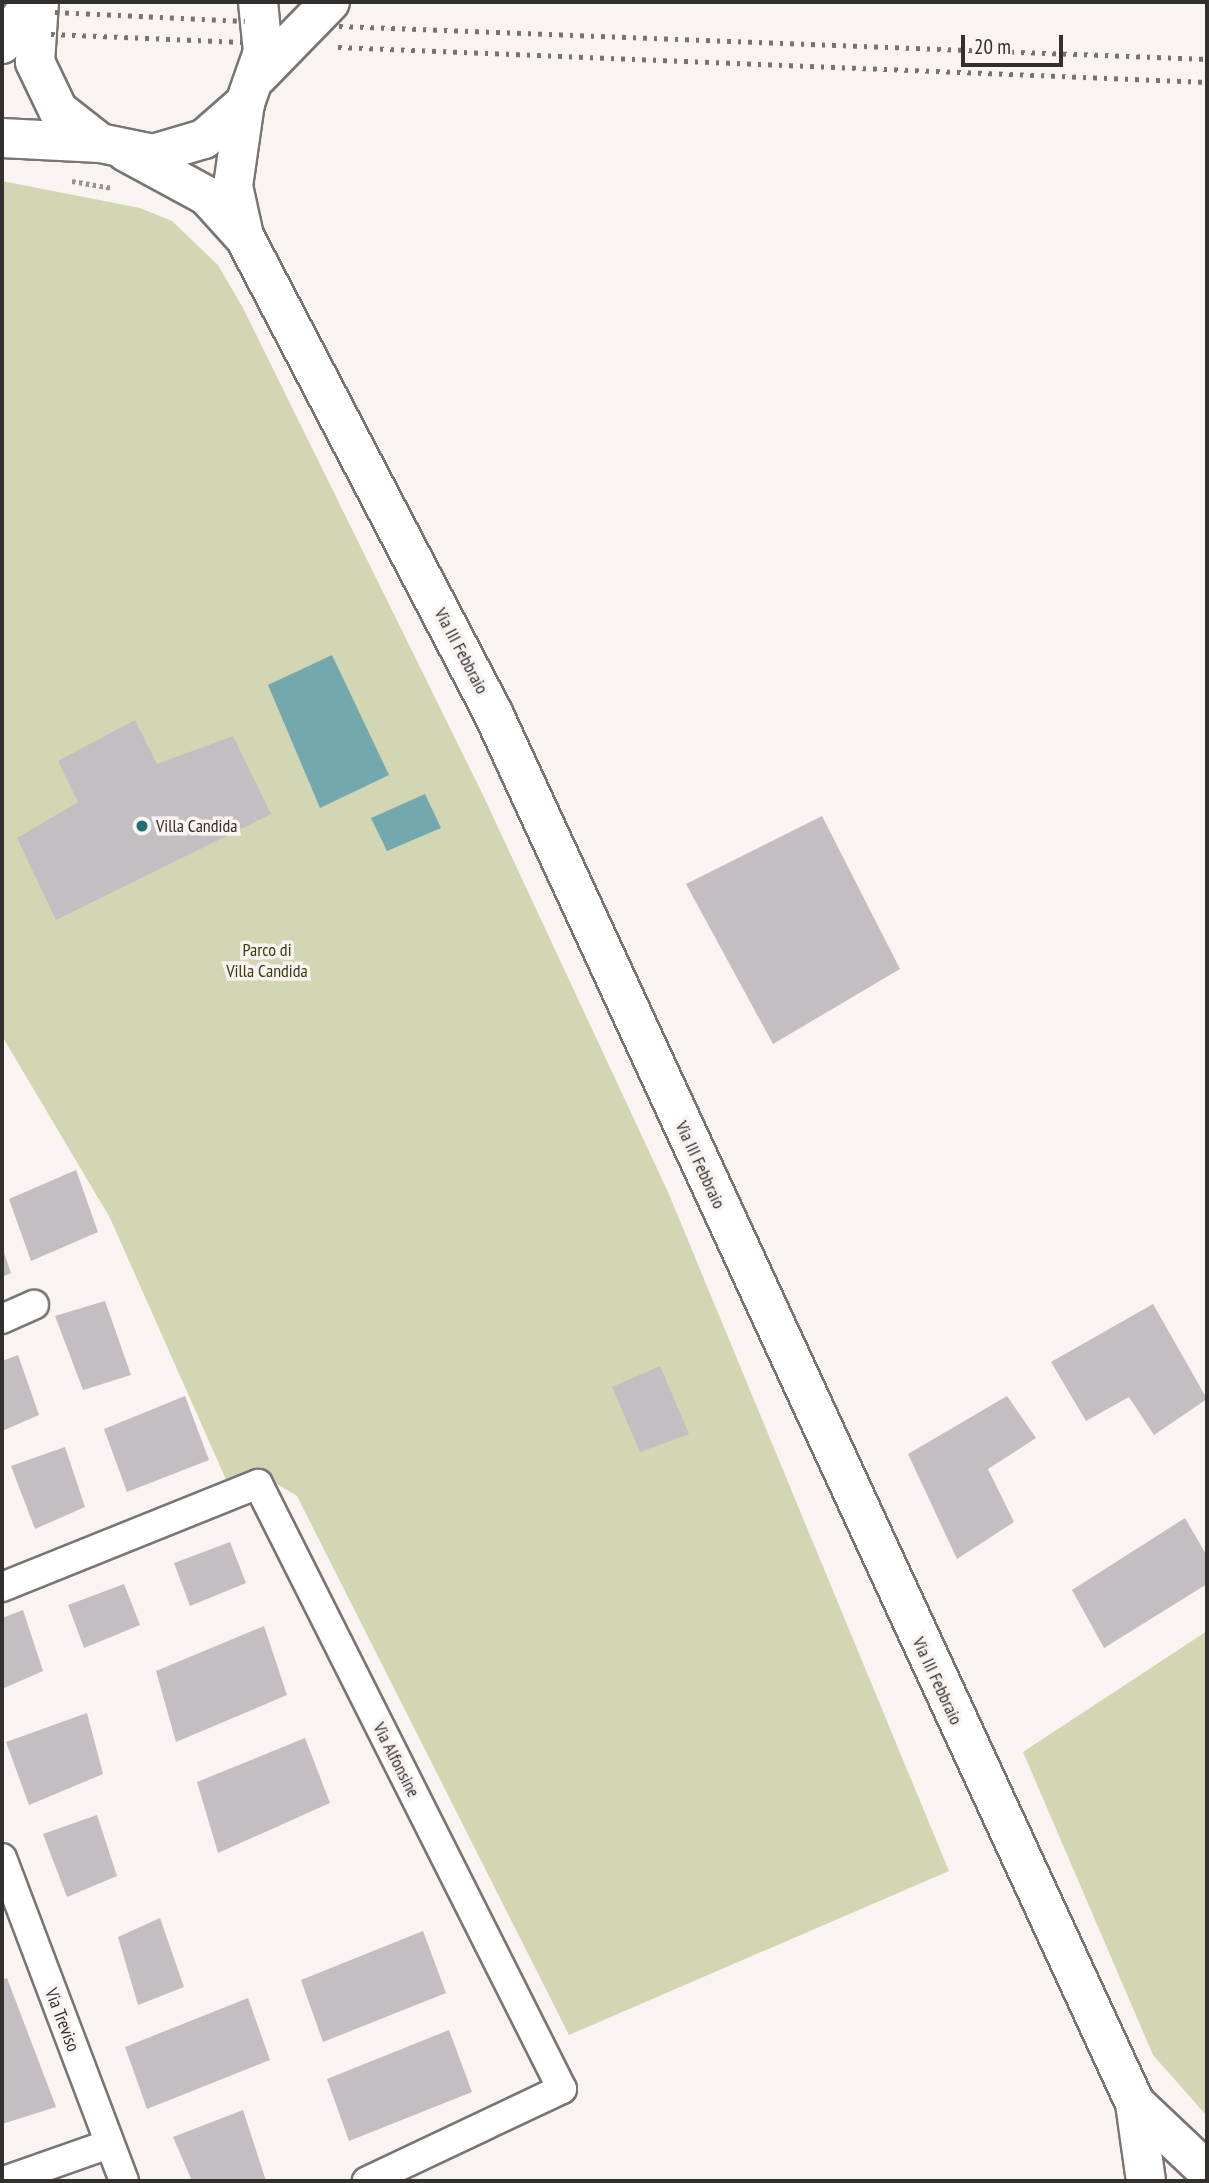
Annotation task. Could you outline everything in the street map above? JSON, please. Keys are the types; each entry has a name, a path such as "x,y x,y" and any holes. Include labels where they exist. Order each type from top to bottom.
{"main road":[{"path":"2,44 32,2"},
{"path":"39,2 33,36 44,87 58,110 113,148 207,196 245,238"},
{"path":"245,238 233,186 251,90 263,52 258,2"},
{"path":"2,138 113,148 180,150 205,139 330,2"},
{"name":"Via III Febbraio","path":"245,238 493,713 1135,2103"},
{"path":"1135,2103 1207,2171"},
{"path":"1135,2103 1146,2181"}],"street":[{"path":"2,1319 34,1305"},
{"name":"Via Alfonsine","path":"2,1587 258,1484 562,2089 368,2181"},
{"name":"Via Treviso","path":"2,1858 124,2181"},
{"path":"4,2181 109,2144"}],"path":[{"path":"56,178 118,189"}],"green space":[{"name":"Parco di Villa Candida","path":"2,181 140,208 172,221 218,265 243,308 482,793 668,1192 949,1871 569,2035 297,1496 263,1476 228,1484 110,1218 2,1036"},
{"path":"1207,1631 1207,2116 1153,2055 1023,1752"}],"water":[{"path":"332,655 389,775 320,808 268,685"},
{"path":"425,794 441,828 387,851 371,818"}],"building":[{"name":"Villa Candida","path":"135,720 157,764 233,736 271,814 56,920 17,838 78,802 58,761"},
{"path":"822,816 900,969 773,1044 686,884"},
{"path":"76,1170 98,1232 31,1261 9,1199"},
{"path":"2,1247 11,1273 2,1277"},
{"path":"105,1301 131,1375 83,1390 55,1316"},
{"path":"1153,1304 1207,1399 1154,1435 1129,1397 1086,1421 1051,1362"},
{"path":"18,1355 39,1415 2,1431 2,1361"},
{"path":"660,1366 689,1434 640,1452 612,1387"},
{"path":"185,1396 209,1460 127,1492 104,1429"},
{"path":"1007,1396 1036,1438 988,1469 1014,1522 957,1559 908,1454"},
{"path":"65,1447 85,1507 35,1529 11,1466"},
{"path":"1185,1518 1207,1556 1207,1584 1104,1648 1072,1590"},
{"path":"230,1542 246,1583 190,1606 174,1563"},
{"path":"124,1584 140,1625 84,1648 68,1605"},
{"path":"23,1610 43,1671 2,1689 2,1618"},
{"path":"264,1626 287,1695 176,1742 156,1671"},
{"path":"87,1713 103,1774 29,1805 6,1742"},
{"path":"305,1738 330,1803 218,1853 197,1782"},
{"path":"97,1815 117,1876 67,1897 43,1834"},
{"path":"160,1918 184,1987 138,2005 118,1937"},
{"path":"423,1931 446,1993 323,2042 301,1980"},
{"path":"7,1978 56,2107 2,2124 2,1980"},
{"path":"248,1998 270,2060 147,2109 125,2047"},
{"path":"449,2030 472,2092 349,2141 327,2079"},
{"path":"243,2110 266,2181 192,2181 173,2137"}],"railway":[{"path":"55,12 245,21"},
{"path":"339,26 1207,59"},
{"path":"51,34 242,42"},
{"path":"338,47 1207,82"}],"place":[{"name":"Villa Candida","path":"142,826"}]}
